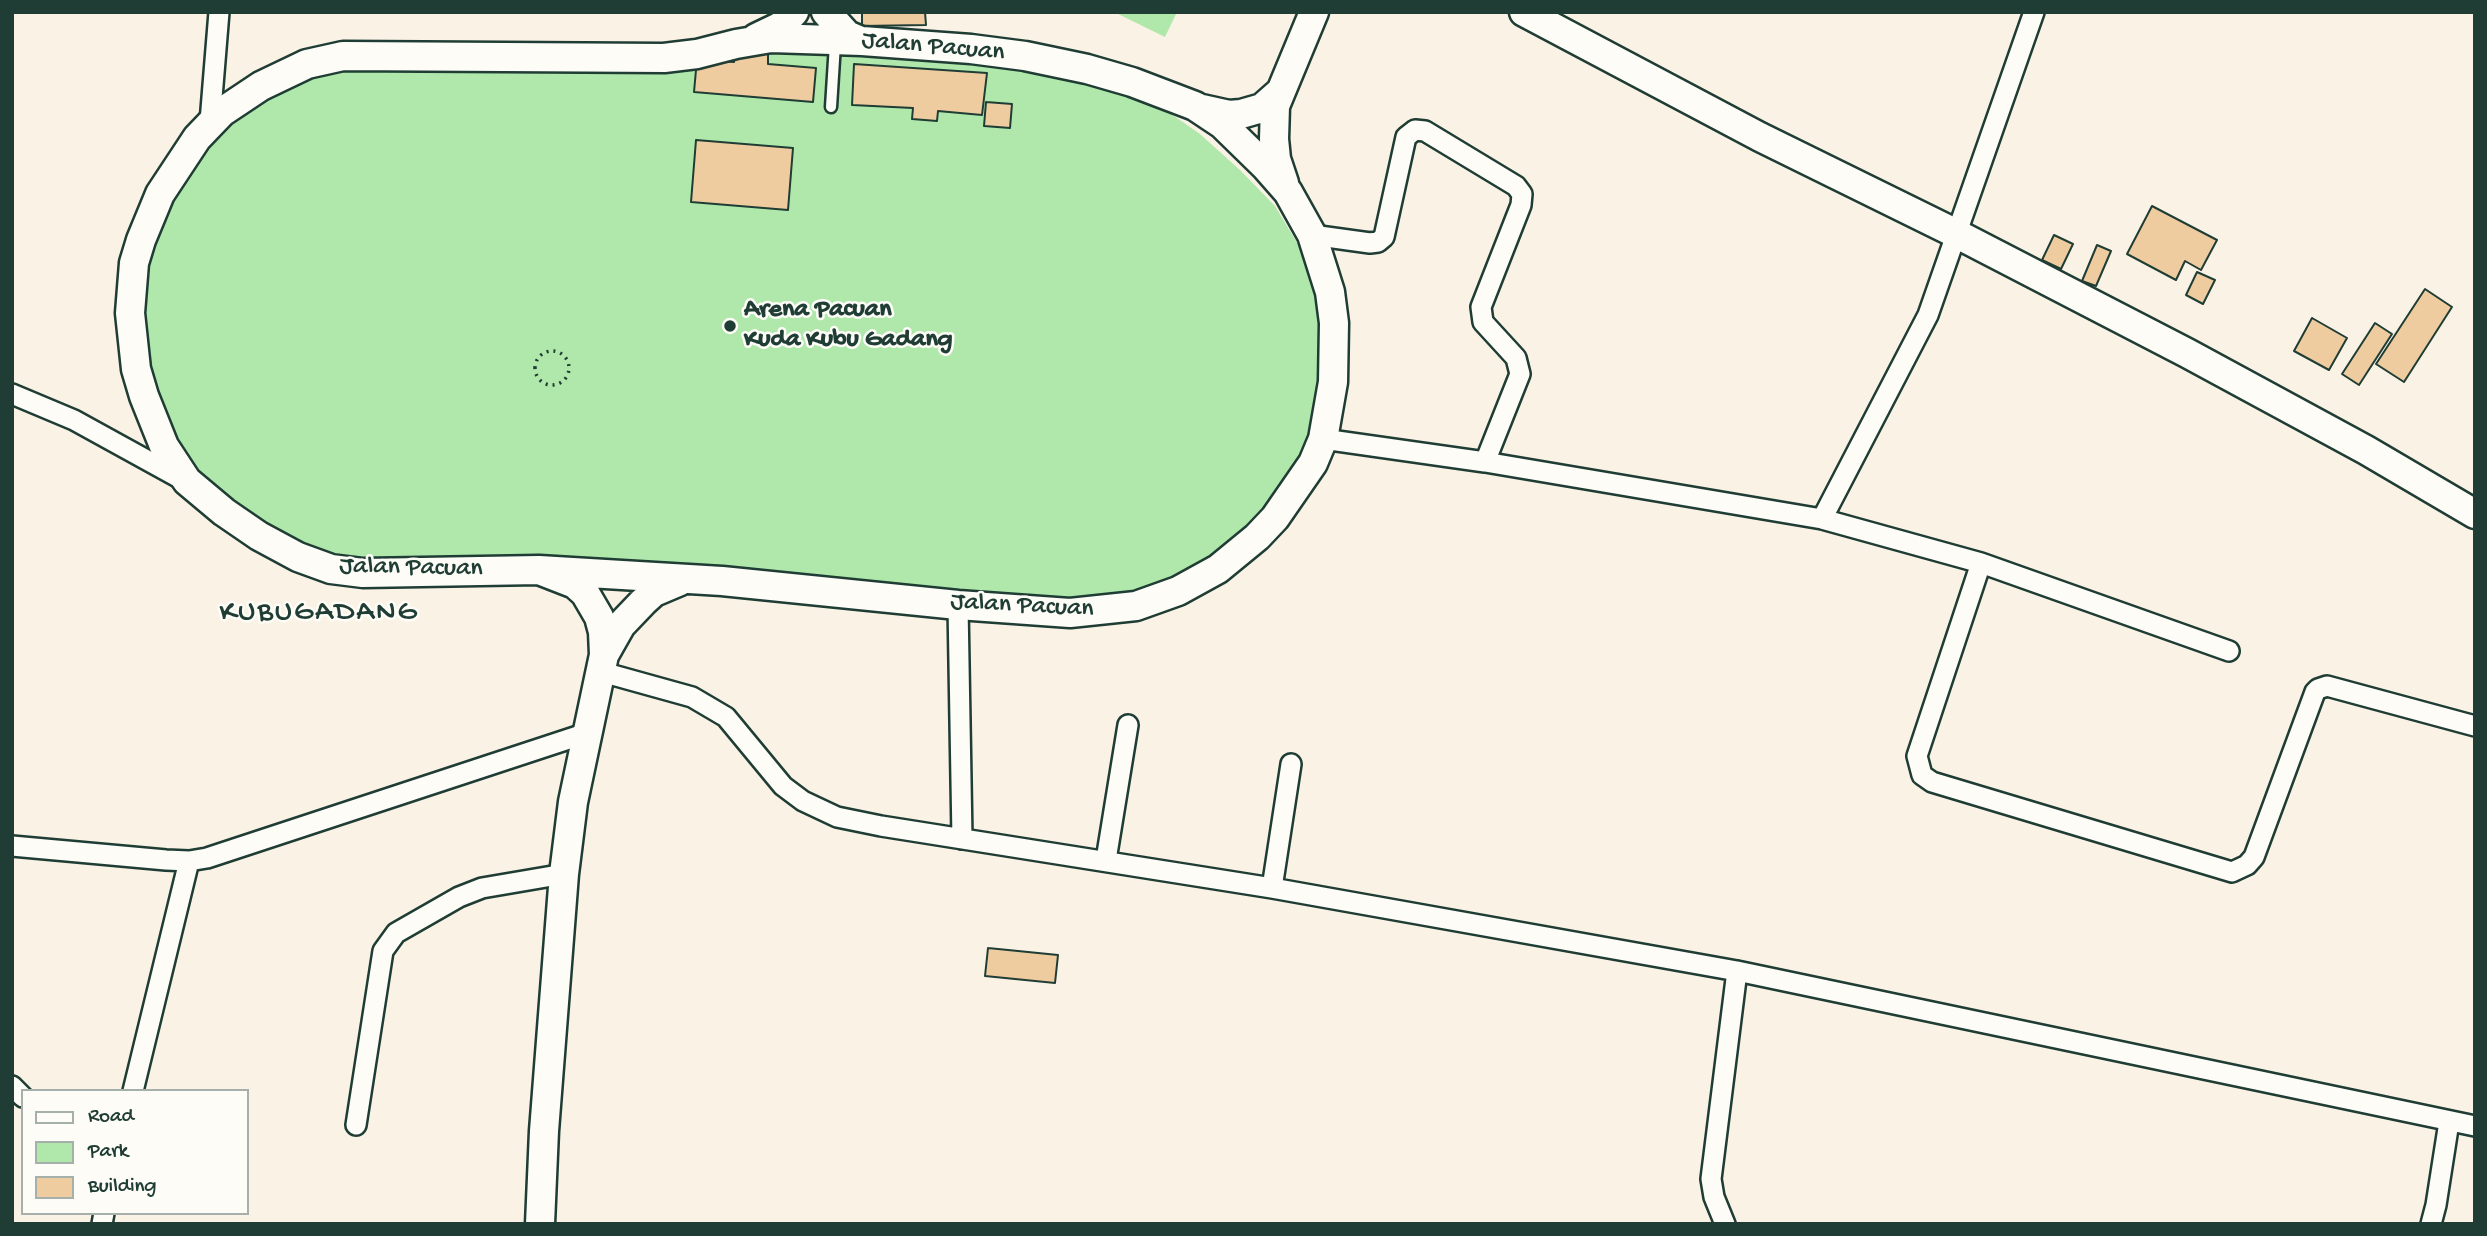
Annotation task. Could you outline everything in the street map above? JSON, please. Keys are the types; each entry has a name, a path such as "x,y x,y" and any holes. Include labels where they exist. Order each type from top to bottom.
{"street":[{"path":"210,122 219,12"},
{"path":"736,44 769,33 781,26 794,12"},
{"path":"826,12 849,40"},
{"path":"1287,192 1276,159 1273,122 1279,93 1314,12"},
{"path":"1524,12 1760,137 1955,233 2367,450 2475,514"},
{"path":"1822,519 1928,315 2034,12"},
{"name":"Jalan Pacuan","path":"771,38 849,40 971,49 1026,56 1087,69 1132,82 1195,106 1222,124 1243,143 1287,192 1312,235 1327,282 1335,323 1333,382 1323,439 1314,464 1275,518 1257,537 1218,569 1178,591 1136,606 1094,612 1049,612 722,582 539,570 363,573 331,569 259,536 224,512 187,481 164,446 144,396 132,341 131,287 141,240 160,194 185,154 210,122 233,103 278,77 307,64 331,58 664,58 697,54 771,38"},
{"path":"1195,106 1214,112 1241,114 1262,108 1279,93"},
{"path":"1312,235 1370,243 1378,242 1384,237 1406,137 1415,130 1426,131 1516,186 1522,194 1521,205 1480,307 1483,323 1516,358 1520,374 1485,461"},
{"path":"12,394 74,420 187,481"},
{"path":"1323,439 1485,461 1822,519 1981,563 2229,651"},
{"path":"1981,563 1917,756 1922,775 1932,782 2232,872 2246,866 2254,857 2318,689 2327,686 2475,726"},
{"path":"539,570 564,578 585,593 599,617 603,632 603,664 573,802 565,874 544,1131 540,1224"},
{"path":"603,664 621,625 643,601 666,586 682,580"},
{"path":"957,605 962,839"},
{"path":"603,664 692,696 726,717 783,786 803,801 837,817 1272,888 1737,971 2475,1126"},
{"path":"1106,860 1128,725"},
{"path":"12,846 189,860 233,851 590,732"},
{"path":"1272,888 1291,764"},
{"path":"133,1089 189,860"},
{"path":"356,1125 383,951 396,933 459,897 482,888 565,874"},
{"path":"1725,1224 1711,1179 1737,971"},
{"path":"2431,1224 2449,1122"}],"lane":[{"path":"831,107 849,40"}],"path":[{"path":"548,352 565,357 569,367 567,377 554,385 540,380 535,369 539,358 548,352"}],"green space":[{"path":"1114,12 1177,12 1165,37"},
{"name":"Arena Pacuan Kuda Kubu Gadang","path":"760,48 974,61 1109,86 1157,106 1177,118 1200,134 1240,170 1275,206 1302,251 1311,277 1320,331 1319,384 1302,456 1255,522 1215,554 1149,588 1124,594 1071,598 539,562 382,563 326,556 304,549 208,491 168,435 142,344 148,245 199,142 302,67"}],"building":[{"path":"862,12 925,12 926,25 862,26"},
{"path":"735,51 768,54 768,64 816,68 813,102 694,92 697,59 734,62"},
{"path":"854,64 987,73 982,115 938,111 937,121 912,119 913,108 852,105"},
{"path":"986,102 1012,104 1010,128 984,126"},
{"path":"696,140 793,148 788,210 691,202"},
{"path":"2152,206 2217,240 2201,270 2185,261 2176,280 2127,254"},
{"path":"2054,235 2073,244 2061,269 2042,260"},
{"path":"2097,245 2111,251 2096,286 2082,281"},
{"path":"2197,272 2215,280 2203,304 2186,295"},
{"path":"2425,289 2452,307 2404,382 2376,364"},
{"path":"2312,318 2347,338 2329,370 2294,351"},
{"path":"2375,323 2392,334 2359,385 2342,374"},
{"path":"988,948 1058,955 1055,983 985,976"}],"place":[{"name":"Arena Pacuan Kuda Kubu Gadang","path":"730,326"}],"district":[{"name":"KUBUGADANG","path":"319,614"}]}
